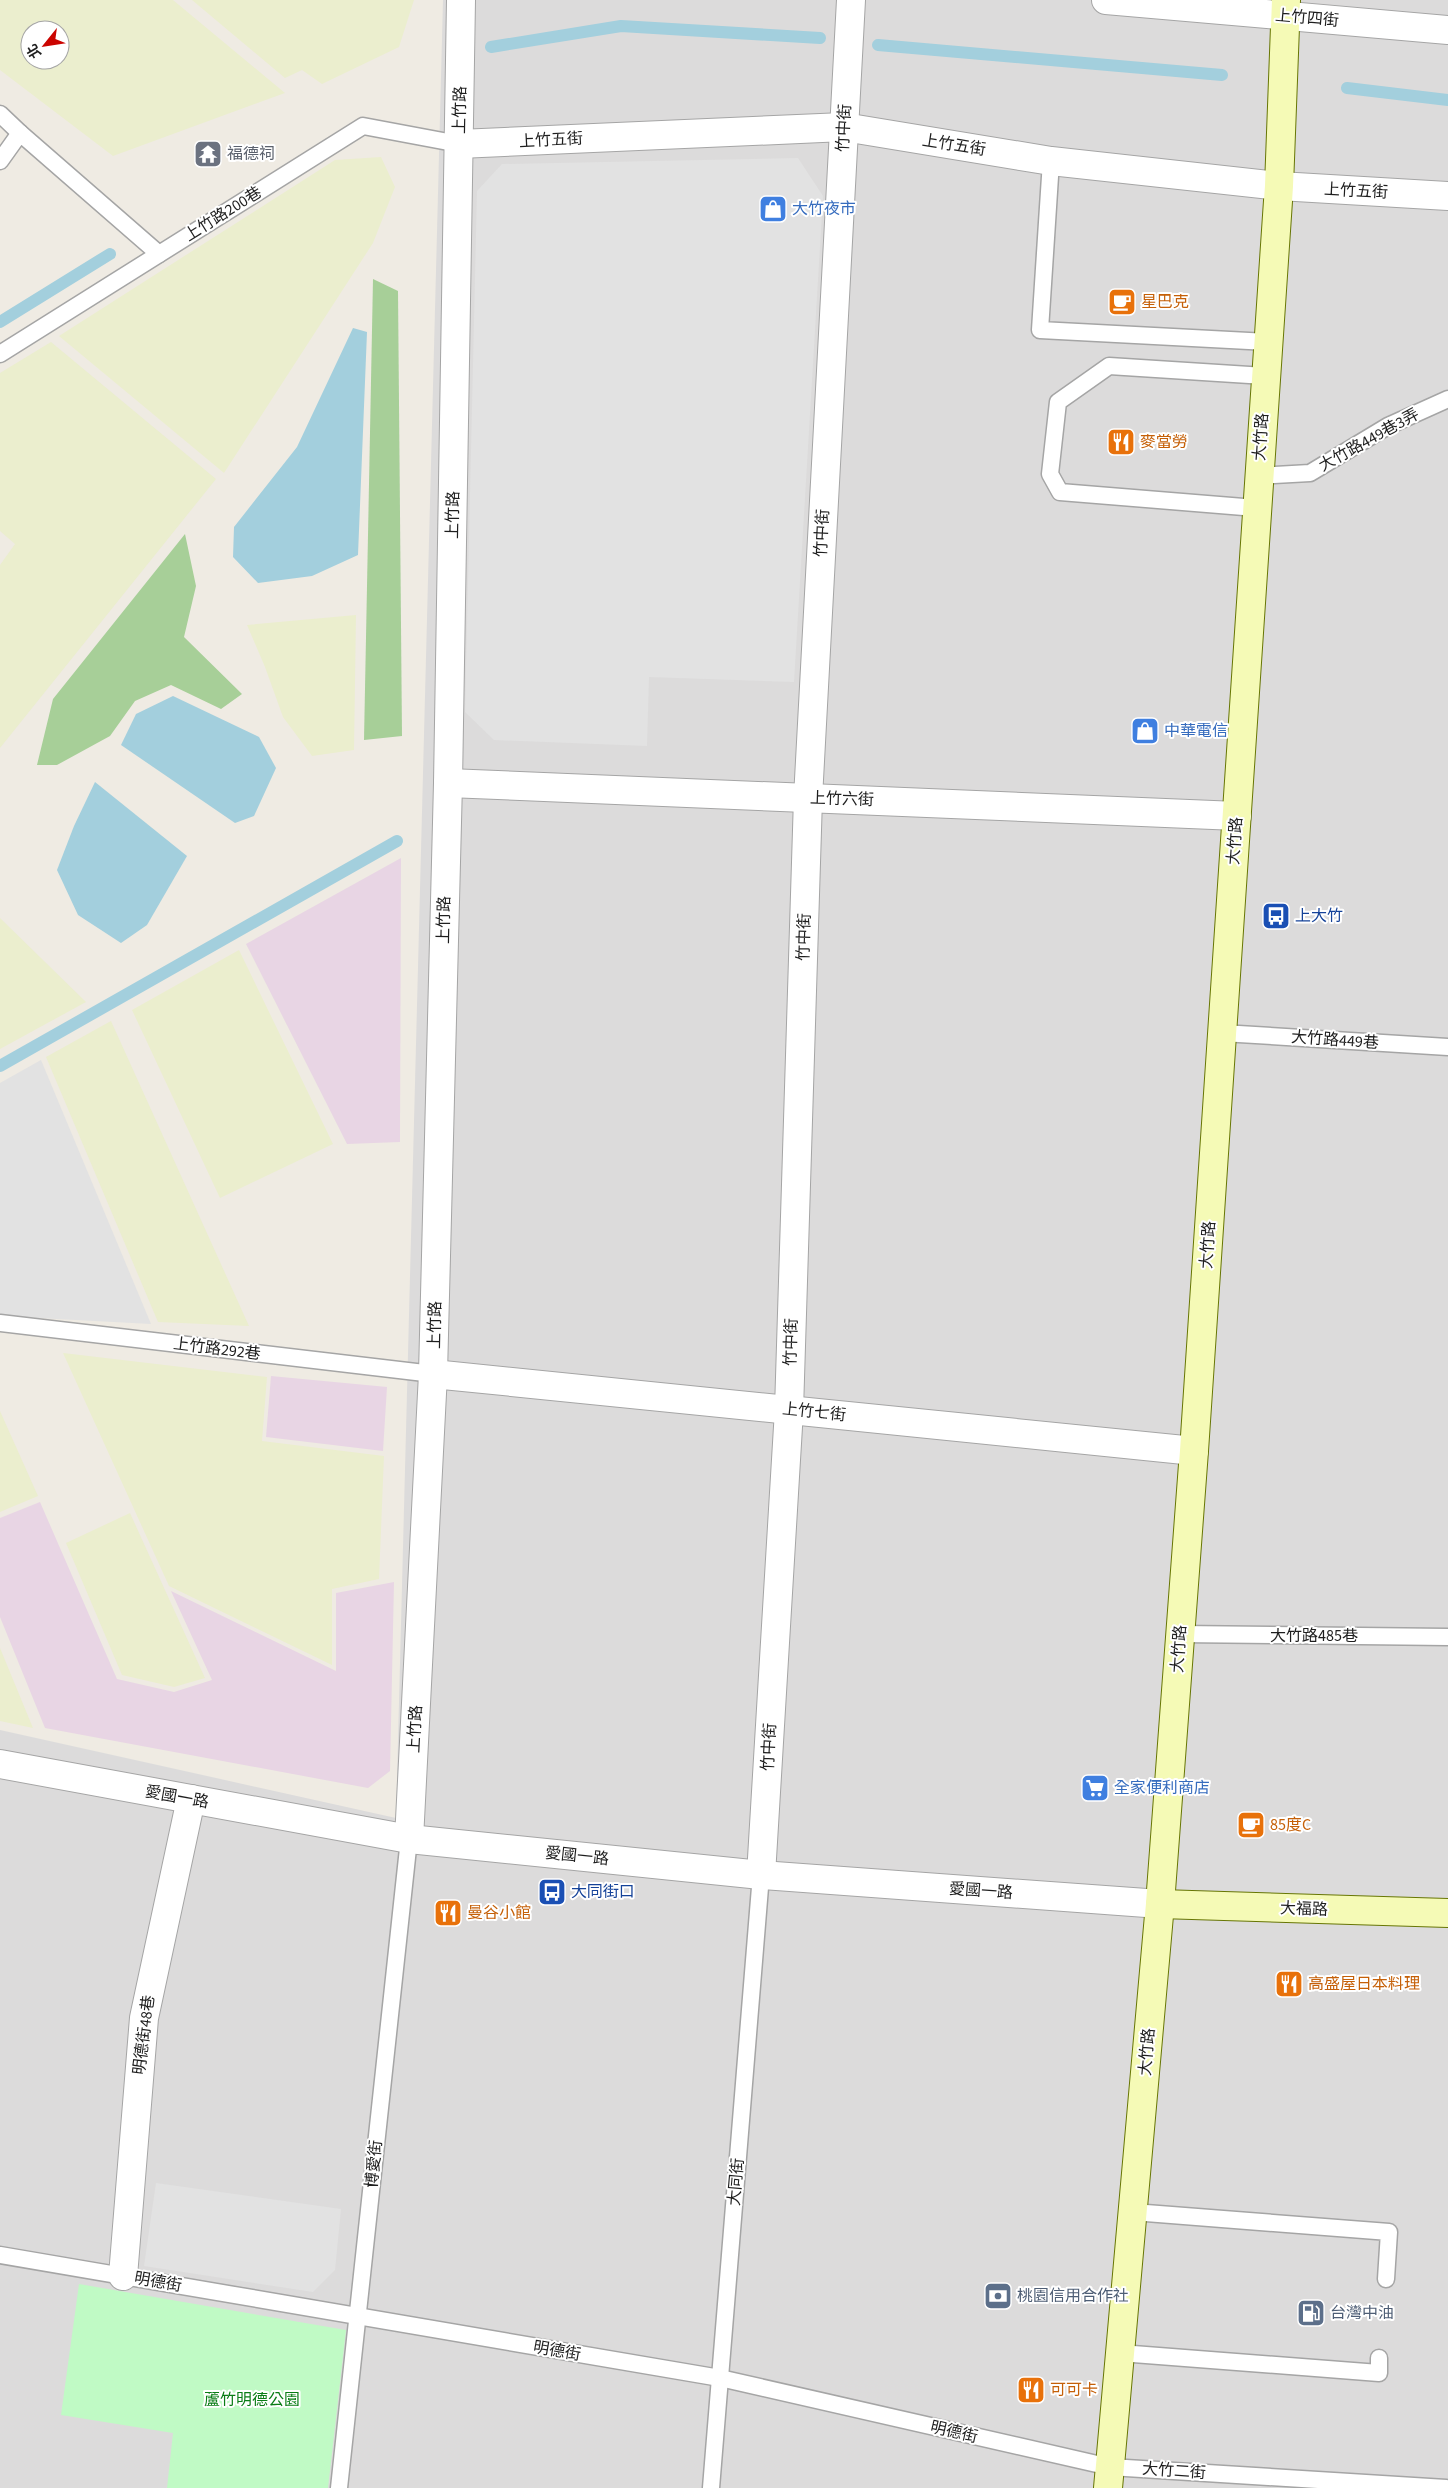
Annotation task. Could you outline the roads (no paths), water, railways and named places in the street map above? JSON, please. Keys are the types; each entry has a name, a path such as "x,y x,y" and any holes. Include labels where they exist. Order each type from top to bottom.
{"main road":[{"name":"大竹路","path":"1109,2478 1160,1904 1194,1451 1258,476 1279,186 1285,8"},
{"name":"大福路","path":"1160,1904 1448,1913"}],"street":[{"name":"上竹路","path":"409,1839 433,1374 448,783 461,0"},
{"name":"竹中街","path":"761,1875 789,1410 808,798 851,0"},
{"name":"上竹四街","path":"1106,0 1285,8 1448,30"},
{"name":"上竹五街","path":"460,144 844,126 1051,161 1279,186 1448,196"},
{"name":"上竹六街","path":"448,783 1237,816"},
{"name":"上竹七街","path":"433,1374 1194,1451"},
{"name":"愛國一路","path":"0,1764 409,1839 761,1875 1160,1904"},
{"name":"明德街48巷","path":"123,2276 144,2018 191,1799"}],"lane":[{"path":"0,114 159,254"},
{"name":"上竹路200巷","path":"0,354 363,126 460,144"},
{"path":"0,161 20,133"},
{"path":"1051,161 1040,330 1268,342"},
{"path":"1256,508 1060,492 1050,474 1058,402 1109,366 1265,376"},
{"name":"大竹路449巷3弄","path":"1258,476 1310,473 1388,426 1448,399"},
{"name":"大竹路449巷","path":"1222,1033 1448,1047"},
{"name":"上竹路292巷","path":"0,1324 433,1374"},
{"name":"大竹路485巷","path":"1180,1634 1448,1637"},
{"name":"博愛街","path":"339,2488 409,1839"},
{"name":"大同街","path":"712,2488 761,1875"},
{"path":"1133,2212 1389,2232 1386,2279"},
{"name":"明德街","path":"0,2256 720,2378 1109,2478"},
{"path":"1120,2353 1379,2373 1379,2358"},
{"name":"大竹二街","path":"1109,2478 1446,2488"}],"water":[{"path":"353,328 367,332 358,555 312,576 258,583 233,557 234,527 297,447"},
{"path":"173,696 259,737 276,768 254,816 235,823 121,745 136,714"},
{"path":"95,782 187,856 147,925 121,943 78,915 57,870 74,826"}],"waterway":[{"path":"491,47 621,26 820,38"},
{"path":"878,45 1222,75"},
{"path":"1347,88 1448,100"},
{"path":"0,322 110,254"},
{"path":"0,1066 397,841"}],"place":[{"name":"福德祠","path":"208,154"},
{"name":"大竹夜市","path":"773,209"},
{"name":"星巴克","path":"1122,302"},
{"name":"麥當勞","path":"1121,442"},
{"name":"中華電信","path":"1145,731"},
{"name":"上大竹","path":"1276,916"},
{"name":"全家便利商店","path":"1095,1788"},
{"name":"85度C","path":"1251,1825"},
{"name":"大同街口","path":"552,1892"},
{"name":"曼谷小館","path":"448,1913"},
{"name":"高盛屋日本料理","path":"1289,1984"},
{"name":"桃園信用合作社","path":"998,2296"},
{"name":"台灣中油","path":"1311,2313"},
{"name":"可可卡","path":"1031,2390"}],"park label":[{"name":"蘆竹明德公園","path":"252,2400"}]}
